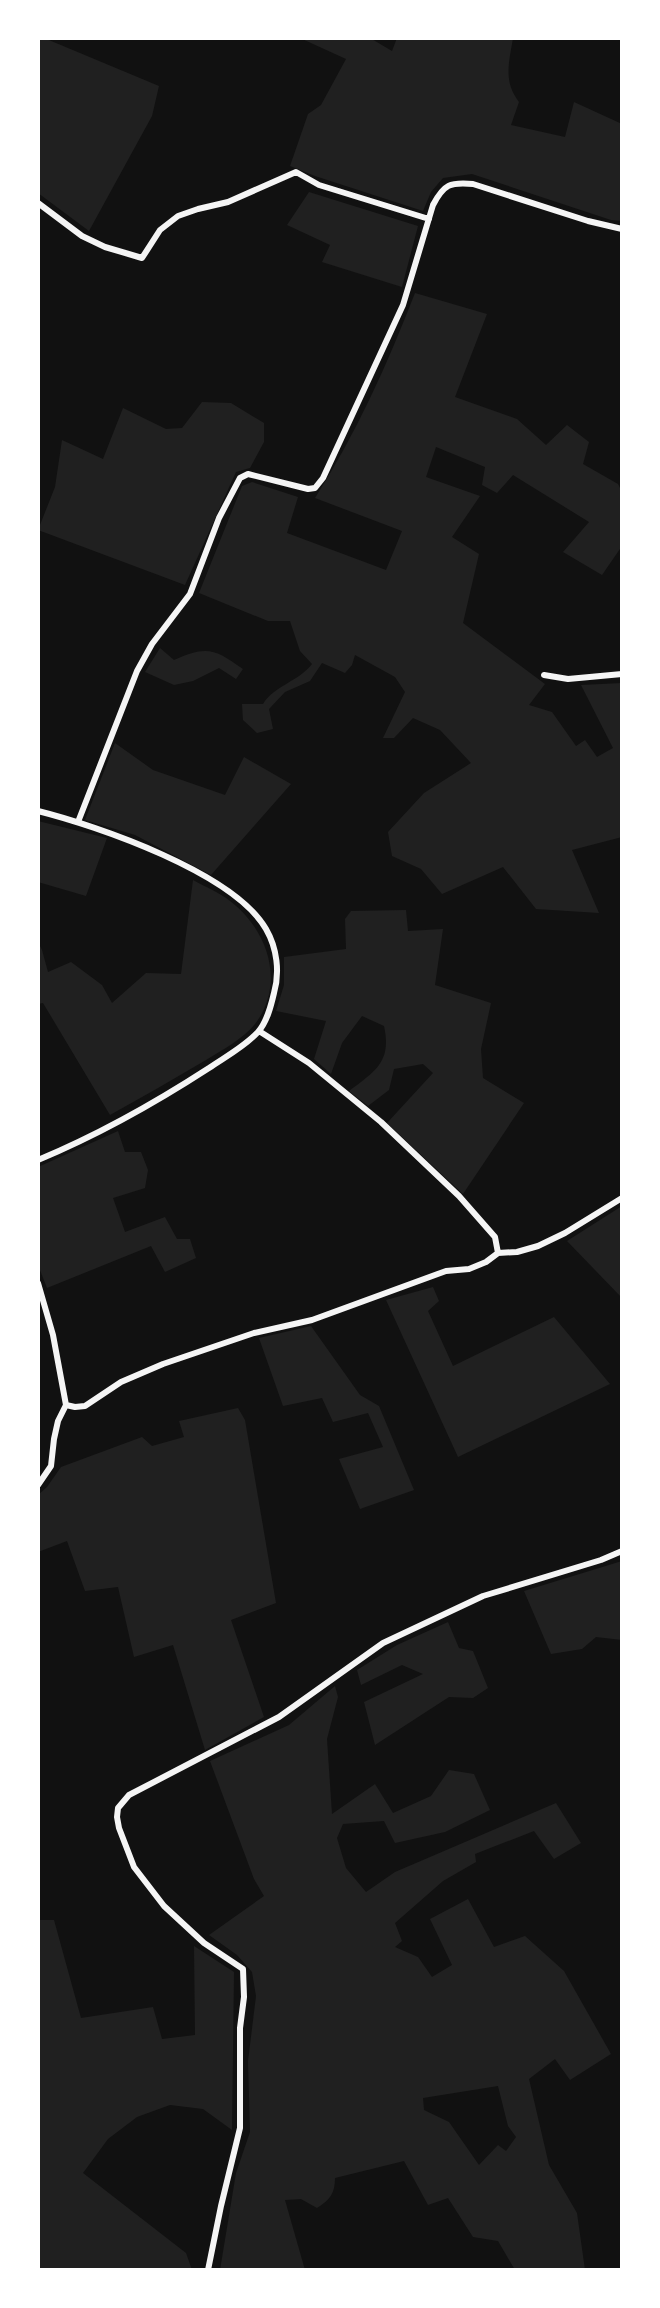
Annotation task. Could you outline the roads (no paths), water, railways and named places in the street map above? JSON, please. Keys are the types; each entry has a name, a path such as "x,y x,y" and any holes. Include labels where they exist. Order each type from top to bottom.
{"street":[{"path":"38,203 82,236 105,247 142,258 160,230 178,216 228,202 296,172 319,185 429,219"},
{"path":"78,822 137,671 152,644 190,594 219,518 240,478 248,474 308,489 315,488 323,478 403,305 440,192 447,185 460,182 473,184 622,229"},
{"path":"544,675 568,679 622,674"},
{"path":"38,811 130,840 222,887 265,927 275,950 277,982 270,1010 259,1031 233,1052 148,1106 38,1160"},
{"path":"259,1031 309,1063 381,1122 459,1196 495,1237 498,1253"},
{"path":"66,1405 85,1406 121,1382 254,1333 312,1320 446,1271 469,1269 498,1253 538,1246 622,1198"},
{"path":"38,1283 53,1335 66,1405 58,1421 51,1466 38,1485"},
{"path":"208,2270 240,2128 243,1969 204,1943 164,1906 134,1867 119,1828 120,1803 129,1795 279,1717 383,1643 483,1596 622,1551"}]}
